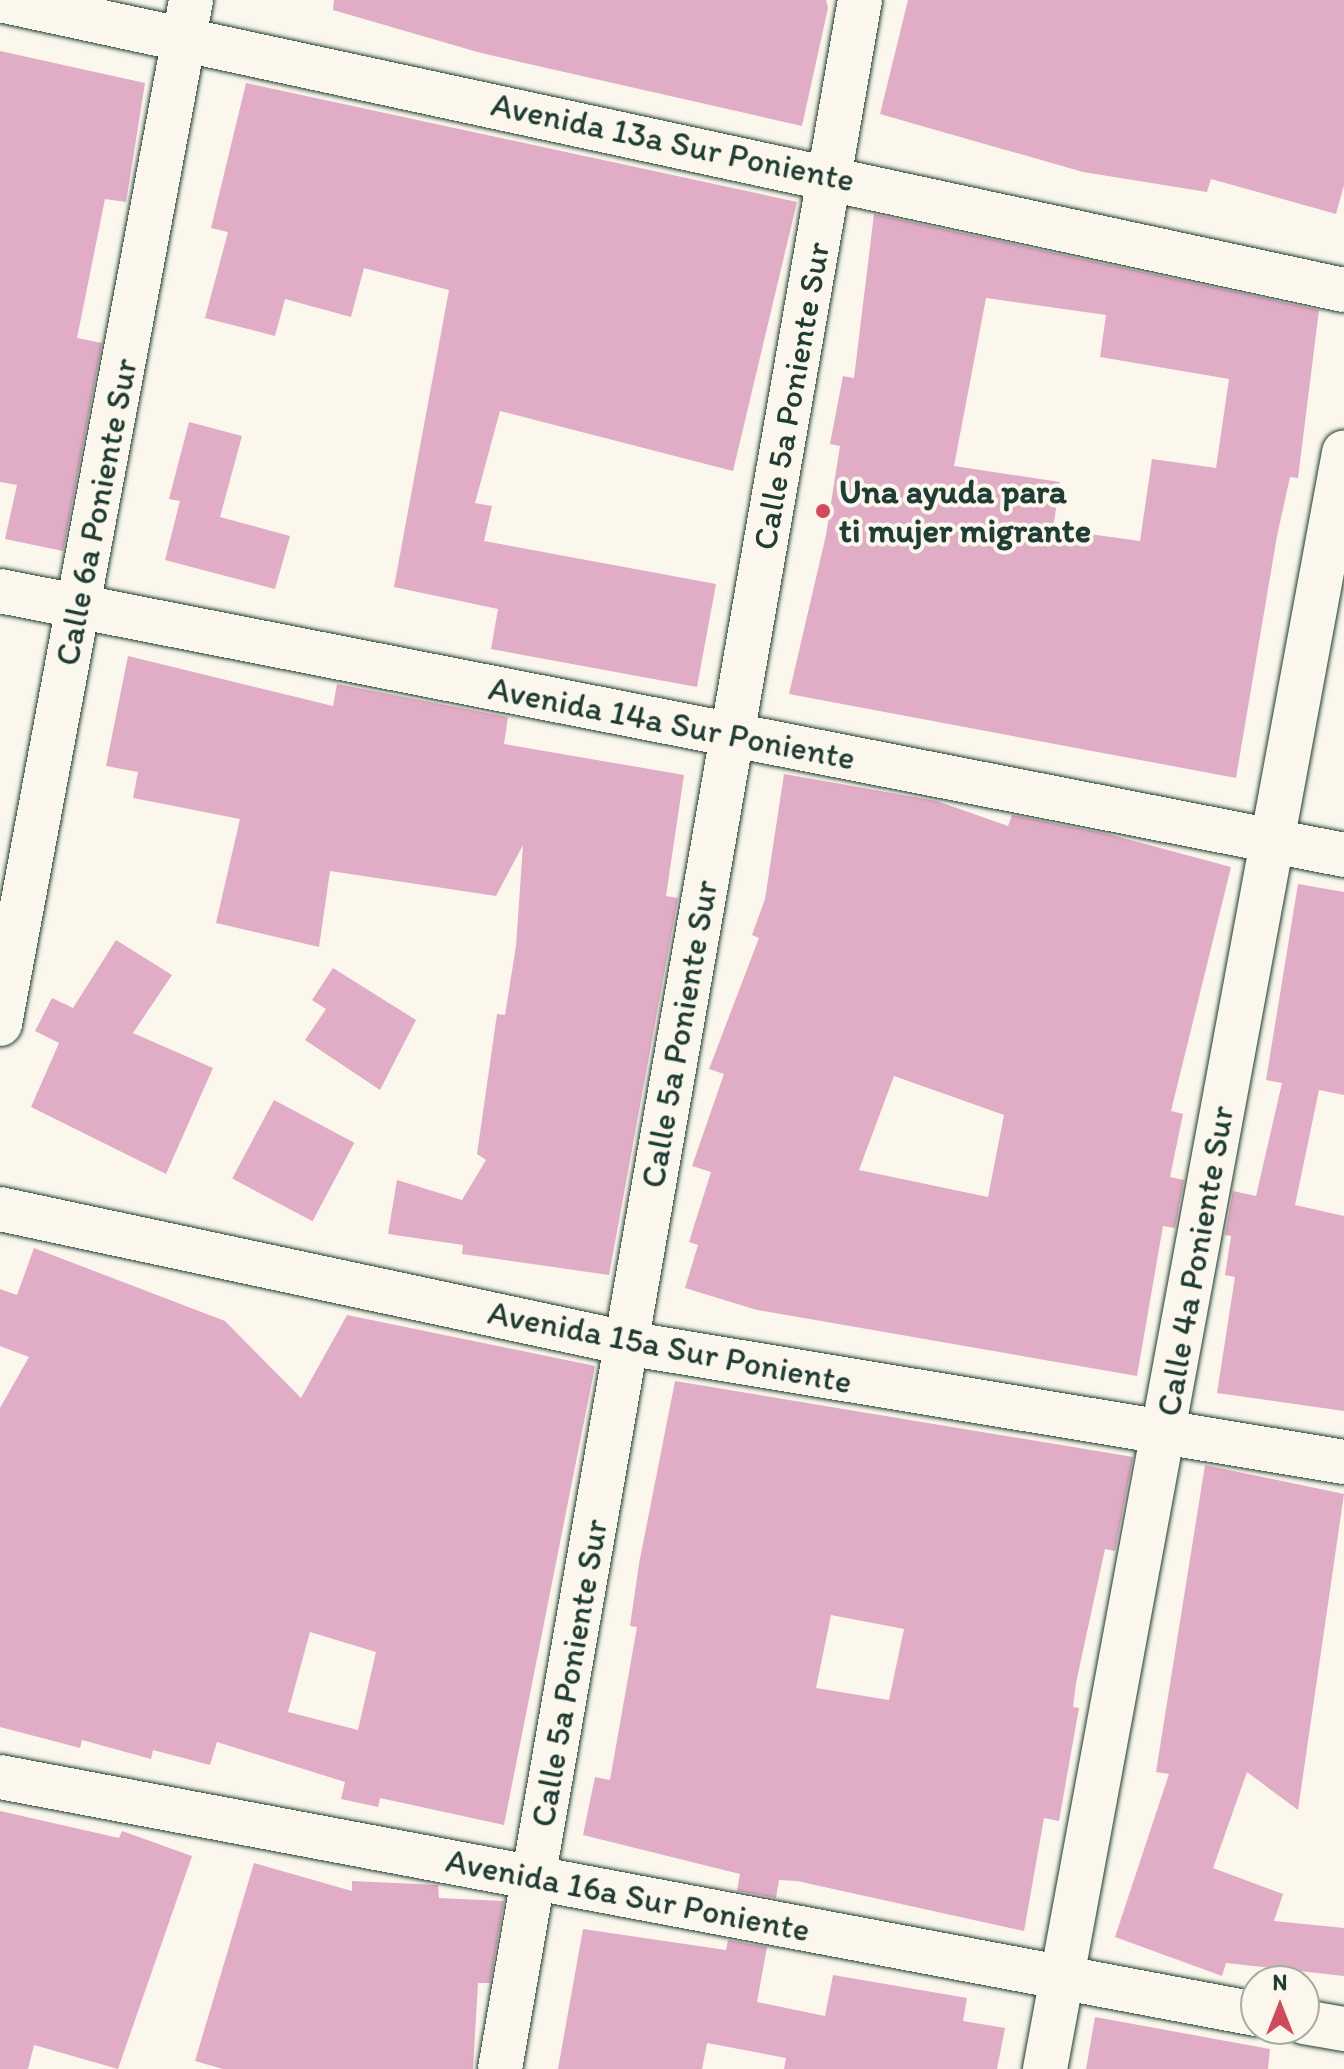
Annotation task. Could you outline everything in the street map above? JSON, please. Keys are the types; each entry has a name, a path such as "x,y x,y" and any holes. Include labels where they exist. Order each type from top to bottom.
{"street":[{"name":"Avenida 13a Sur Poniente","path":"0,0 188,17 829,177 1344,290"},
{"name":"Calle 5a Poniente Sur","path":"500,2069 860,0"},
{"name":"Calle 6a Poniente Sur","path":"0,1024 188,17"},
{"name":"Calle 4a Poniente Sur","path":"1045,2069 1344,452"},
{"name":"Avenida 14a Sur Poniente","path":"0,591 1344,855"},
{"name":"Avenida 15a Sur Poniente","path":"0,1209 626,1343 1163,1435 1344,1462"},
{"name":"Avenida 16a Sur Poniente","path":"0,1777 533,1875 1062,1980 1240,2011"},
{"path":"1320,2025 1344,2029"}],"building":[{"path":"334,0 826,0 828,8 802,126 481,53 333,10"},
{"path":"908,0 1344,0 1344,185 1336,214 1211,179 1207,192 1083,172 880,114"},
{"path":"0,51 145,83 126,202 105,199 77,338 102,343 63,551 5,539 17,485 0,482"},
{"path":"246,83 797,202 733,471 500,411 475,503 492,506 484,541 716,584 697,687 491,649 498,609 394,587 449,290 364,268 351,317 285,299 275,336 205,318 228,232 211,228"},
{"path":"874,214 1319,310 1298,478 1290,477 1277,536 1236,778 789,694 826,535 840,446 830,444 843,376 854,378","holes":["986,298 1106,315 1100,357 1229,379 1216,468 1152,459 1140,541 1053,529 1060,482 954,466"]},
{"path":"189,422 242,436 220,517 290,536 275,589 165,560 180,501 169,499"},
{"path":"128,656 333,706 337,684 508,717 504,744 684,775 666,896 678,898 609,1275 462,1254 463,1245 388,1234 397,1180 462,1200 486,1160 477,1154 497,1014 505,1015 516,946 523,845 496,896 330,871 319,947 216,923 240,819 133,798 138,772 106,766"},
{"path":"784,774 937,801 1008,826 1012,815 1108,834 1231,867 1171,1111 1183,1114 1170,1177 1184,1180 1175,1228 1163,1226 1137,1376 757,1310 685,1288 698,1245 689,1242 711,1172 692,1166 724,1074 709,1069 759,938 752,935 765,899","holes":["894,1076 1004,1115 988,1197 859,1170"]},
{"path":"1298,884 1344,892 1344,1095 1319,1090 1295,1205 1344,1216 1344,1411 1217,1393 1235,1277 1225,1275 1231,1236 1225,1235 1233,1191 1256,1196 1282,1083 1266,1080"},
{"path":"116,940 172,975 133,1033 213,1068 166,1174 31,1107 59,1043 35,1031 52,998 73,1008"},
{"path":"333,968 416,1020 380,1090 305,1040 326,1009 312,1000"},
{"path":"274,1100 354,1143 313,1221 232,1179"},
{"path":"34,1248 225,1321 301,1398 347,1315 595,1366 504,1825 380,1798 378,1807 341,1799 345,1782 217,1742 210,1765 153,1750 151,1759 82,1740 80,1748 0,1727 0,1408 29,1357 0,1346 0,1289 17,1295","holes":["310,1632 376,1652 358,1730 288,1712"]},
{"path":"675,1381 1133,1457 1115,1551 1105,1549 1076,1683 1073,1707 1079,1708 1059,1821 1044,1818 1024,1931 797,1881 779,1880 776,1898 737,1891 740,1874 583,1835 595,1777 610,1780 637,1627 630,1626","holes":["831,1615 904,1629 889,1700 816,1688"]},
{"path":"1205,1465 1344,1494 1298,1810 1247,1772 1213,1868 1283,1894 1274,1921 1344,1928 1344,1976 1320,1973 1320,1965 1226,1963 1222,1976 1115,1937 1169,1774 1156,1772"},
{"path":"0,1811 119,1838 122,1831 192,1856 118,2069 34,2045 28,2069 0,2069"},
{"path":"254,1863 352,1891 352,1881 438,1885 439,1898 504,1901 490,1983 478,1983 473,2069 223,2069 195,2061"},
{"path":"583,1929 726,1950 728,1940 767,1947 757,2002 825,2016 833,1975 967,1998 963,2021 1005,2028 997,2069 784,2069 786,2058 707,2043 702,2069 558,2069"},
{"path":"1095,2017 1270,2049 1268,2069 1086,2069"}],"place":[{"name":"Una ayuda para ti mujer migrante","path":"823,511"}]}
